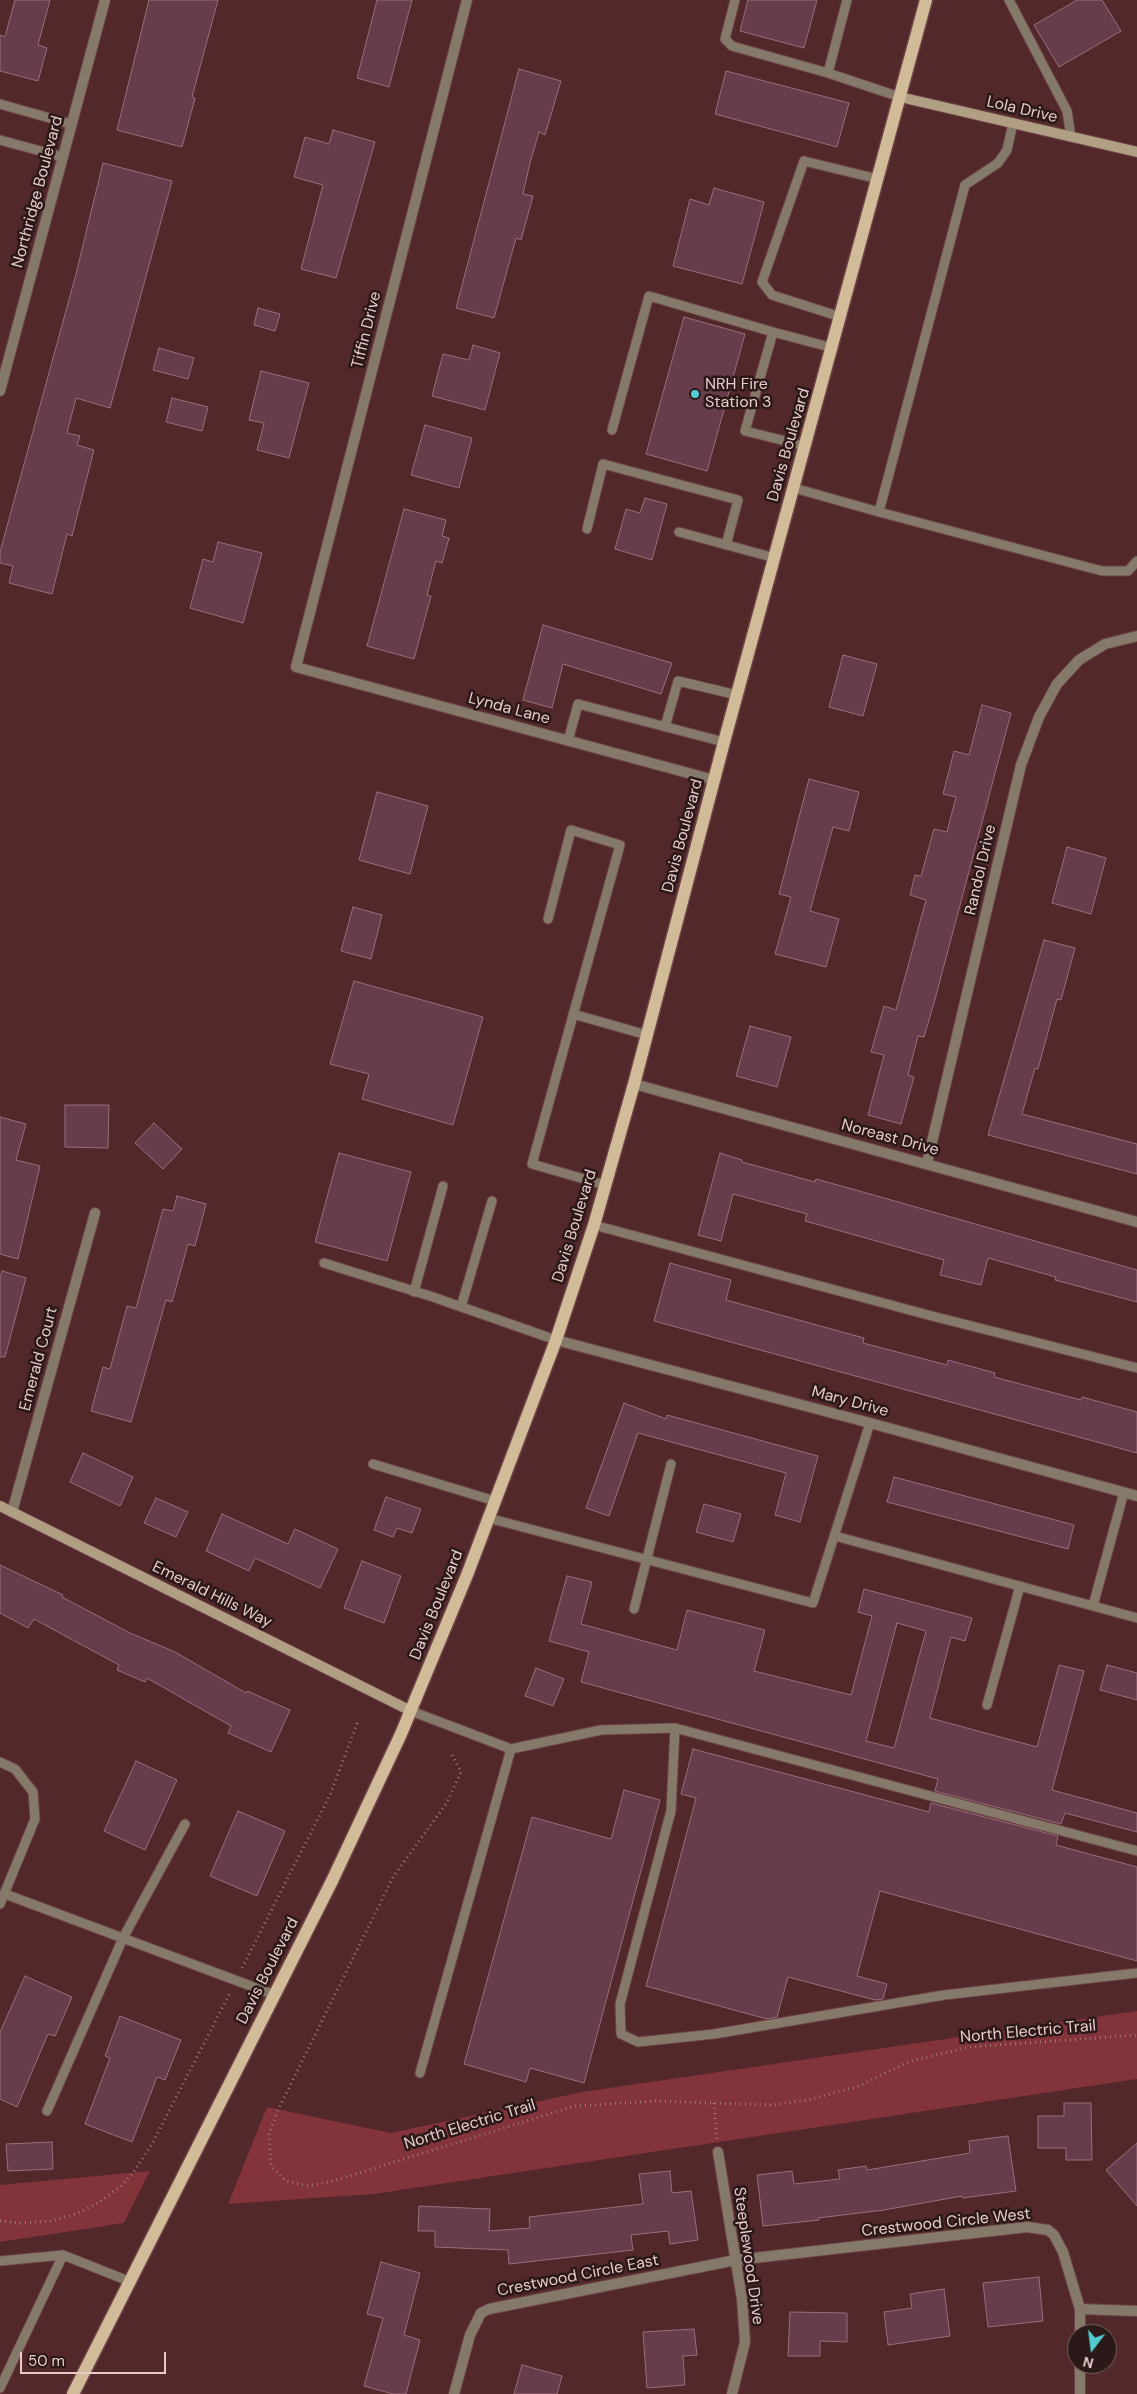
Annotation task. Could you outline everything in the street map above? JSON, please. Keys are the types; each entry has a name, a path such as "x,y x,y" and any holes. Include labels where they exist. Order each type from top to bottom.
{"main road":[{"name":"Davis Boulevard","path":"73,2394 332,1880 411,1711 495,1501 556,1340 594,1225 634,1084 724,742 833,348 926,0"}],"street":[{"name":"Northridge Boulevard","path":"0,392 105,0"},
{"name":"Tiffin Drive","path":"296,667 467,0"},
{"name":"Lola Drive","path":"900,98 1137,152"},
{"name":"Randol Drive","path":"927,1163 1021,765 1039,716 1057,684 1079,660 1105,644 1137,636"},
{"name":"Lynda Lane","path":"296,667 714,780"},
{"name":"Noreast Drive","path":"634,1084 1137,1222"},
{"name":"Emerald Court","path":"12,1512 95,1213"},
{"name":"Mary Drive","path":"556,1340 870,1422 1137,1496"},
{"name":"Emerald Hills Way","path":"0,1506 411,1711"},
{"name":"Steeplewood Drive","path":"718,2152 742,2299 745,2342 732,2394"},
{"name":"Crestwood Circle West","path":"736,2260 1027,2227 1048,2230 1054,2236 1063,2252 1080,2309 1080,2324"},
{"name":"Crestwood Circle East","path":"454,2394 470,2335 481,2313 489,2309 736,2260"},
{"path":"1080,2309 1137,2311"},
{"path":"1080,2374 1080,2394"}],"lane":[{"path":"735,0 725,39 732,46 828,73 900,98"},
{"path":"828,73 846,0"},
{"path":"1009,0 1067,111 1070,137"},
{"path":"0,104 72,124"},
{"path":"879,512 965,185 998,163 1007,150 1014,123"},
{"path":"0,140 63,157"},
{"path":"841,317 772,295 762,282 804,161 878,179"},
{"path":"612,430 649,296 833,348"},
{"path":"773,332 745,431 806,446"},
{"path":"587,529 603,464 738,500 726,545"},
{"path":"794,488 1102,571 1128,571 1137,561"},
{"path":"679,532 774,558"},
{"path":"665,727 678,681 737,695"},
{"path":"568,741 578,704 724,742"},
{"path":"548,919 571,830 620,845 532,1164 605,1185"},
{"path":"574,1014 647,1035"},
{"path":"414,1292 443,1186"},
{"path":"461,1307 492,1201"},
{"path":"594,1225 928,1315 1137,1368"},
{"path":"324,1264 461,1307 556,1340"},
{"path":"488,1518 813,1604 870,1422"},
{"path":"373,1464 495,1501"},
{"path":"634,1609 671,1464"},
{"path":"1093,1606 1124,1492"},
{"path":"835,1536 1137,1618"},
{"path":"987,1705 1020,1586"},
{"path":"411,1711 511,1749 601,1730 675,1728 1137,1851"},
{"path":"675,1728 671,1811 620,2004 621,2034 638,2042 714,2034 944,1995 1137,1974"},
{"path":"420,2073 511,1749"},
{"path":"0,1762 15,1769 33,1792 35,1819 0,1904"},
{"path":"47,2111 123,1938 185,1824"},
{"path":"5,1894 275,1995"},
{"path":"0,2260 63,2255 131,2282"},
{"path":"0,2388 63,2255"}],"path":[{"path":"0,2220 19,2223 50,2221 84,2210 100,2202 121,2186 133,2173 152,2144 330,1795 358,1722"},
{"name":"North Electric Trail","path":"452,1755 461,1772 446,1804 393,1876 278,2110 269,2134 271,2166 286,2181 308,2186 334,2180 575,2106 656,2101 771,2105 808,2100 859,2086 910,2061 970,2047 1137,2035"},
{"path":"714,2103 718,2152"}],"shaded area":[{"path":"1137,2011 1137,2079 374,2194 228,2204 267,2107 391,2133 582,2092"},
{"path":"150,2171 124,2223 0,2242 0,2185"}],"building":[{"path":"15,0 50,0 38,45 47,48 38,81 0,71 0,35 5,37"},
{"path":"149,0 218,0 192,97 195,98 182,147 117,130"},
{"path":"377,0 412,0 389,87 357,78"},
{"path":"748,0 817,0 804,48 740,31"},
{"path":"1077,0 1102,0 1121,31 1059,67 1034,25"},
{"path":"519,69 561,81 545,135 539,132 530,163 523,194 533,196 521,240 516,238 494,318 456,308"},
{"path":"726,71 849,103 837,147 715,114"},
{"path":"333,130 375,142 336,278 301,269 323,185 294,177 305,137 329,144"},
{"path":"103,163 172,181 110,408 76,398 67,433 80,436 77,445 94,450 72,536 67,534 52,594 9,583 13,566 0,563 0,552 76,274"},
{"path":"714,188 764,202 742,284 673,266 690,199 709,205"},
{"path":"258,308 280,314 275,331 254,325"},
{"name":"NRH Fire Station 3","path":"684,317 745,334 707,471 646,454"},
{"path":"473,345 500,353 485,410 432,396 443,354 469,360"},
{"path":"159,348 194,358 188,379 153,370"},
{"path":"261,371 309,383 289,458 257,450 264,423 249,420"},
{"path":"172,398 208,407 202,431 166,422"},
{"path":"425,425 472,438 459,488 411,475"},
{"path":"645,498 667,504 652,560 615,549 626,509 640,513"},
{"path":"404,509 446,520 442,536 449,538 442,563 436,561 427,595 431,596 414,659 367,646"},
{"path":"218,542 262,553 243,623 190,608 203,559 213,562"},
{"path":"543,625 672,663 661,694 563,664 552,708 523,700"},
{"path":"843,655 877,664 863,716 829,707"},
{"path":"982,705 1011,713 934,1003 924,1037 918,1036 908,1075 914,1077 901,1124 868,1115 884,1055 871,1052 884,1006 896,1010 926,900 910,895 915,875 921,876 934,829 947,832 956,797 943,794 954,751 969,755"},
{"path":"809,779 859,792 849,831 833,827 810,911 839,919 826,967 775,954 791,897 779,894"},
{"path":"377,792 428,806 410,874 359,860"},
{"path":"1067,847 1106,858 1091,914 1052,903"},
{"path":"353,907 382,915 371,959 341,951"},
{"path":"1044,940 1075,948 1061,1000 1057,999 1038,1069 1035,1068 1022,1114 1137,1144 1137,1174 988,1135"},
{"path":"354,981 483,1017 453,1125 362,1099 369,1074 330,1064"},
{"path":"750,1026 791,1037 777,1087 736,1076"},
{"path":"65,1105 109,1105 108,1148 65,1147"},
{"path":"0,1117 26,1124 16,1160 40,1166 18,1259 0,1254"},
{"path":"154,1123 182,1149 163,1169 135,1143"},
{"path":"339,1153 411,1172 387,1261 315,1242"},
{"path":"720,1153 742,1160 742,1162 815,1182 816,1179 1137,1270 1137,1302 1055,1280 1056,1277 988,1258 981,1285 940,1275 944,1260 805,1221 807,1214 733,1194 721,1241 698,1235"},
{"path":"177,1196 206,1204 195,1246 188,1244 172,1302 166,1300 131,1422 91,1411 103,1367 110,1369 127,1306 136,1308 163,1209 173,1211"},
{"path":"670,1263 731,1280 726,1300 864,1338 863,1343 947,1365 948,1360 995,1373 994,1377 1081,1400 1082,1397 1137,1412 1137,1453 654,1321"},
{"path":"2,1271 26,1278 5,1357 0,1357 0,1279"},
{"path":"624,1403 666,1419 667,1415 818,1456 800,1522 775,1515 786,1473 638,1433 609,1516 586,1508"},
{"path":"83,1453 133,1477 120,1506 70,1482"},
{"path":"894,1477 1074,1525 1068,1549 887,1502"},
{"path":"386,1497 421,1509 412,1533 397,1528 393,1537 374,1530"},
{"path":"156,1498 188,1512 176,1537 144,1523"},
{"path":"704,1504 741,1514 733,1542 696,1532"},
{"path":"222,1514 288,1544 295,1529 338,1549 320,1588 255,1558 249,1571 206,1551"},
{"path":"362,1561 401,1576 384,1623 344,1608"},
{"path":"0,1565 63,1595 62,1597 130,1633 175,1652 246,1693 247,1691 290,1710 271,1752 228,1733 231,1726 147,1678 145,1682 117,1670 119,1665 34,1619 28,1628 0,1613"},
{"path":"567,1576 592,1582 581,1624 677,1650 687,1610 765,1630 754,1671 851,1695 872,1616 858,1612 864,1589 972,1618 965,1641 951,1637 930,1718 1037,1747 1059,1665 1084,1671 1052,1790 1137,1813 1137,1832 1065,1813 1061,1824 935,1791 938,1779 581,1682 589,1652 549,1641","holes":["897,1623 926,1631 894,1748 866,1741"]},
{"path":"1107,1665 1137,1673 1137,1700 1100,1690"},
{"path":"536,1668 564,1679 553,1706 525,1696"},
{"path":"693,1749 929,1812 931,1803 1058,1836 1056,1845 1137,1867 1137,1961 880,1891 857,1976 887,1984 883,1999 875,2000 788,1977 777,2017 767,2019 646,1986 696,1798 681,1794"},
{"path":"136,1761 177,1780 145,1850 104,1831"},
{"path":"624,1790 660,1800 584,2083 530,2068 526,2082 464,2064 532,1817 611,1839"},
{"path":"238,1811 285,1831 257,1896 210,1876"},
{"path":"25,1976 72,1997 55,2036 48,2034 17,2107 0,2099 0,2032"},
{"path":"120,2016 181,2040 165,2080 157,2077 132,2142 85,2124 110,2058 105,2056"},
{"path":"1064,2103 1091,2103 1092,2160 1066,2160 1066,2148 1038,2148 1038,2116 1064,2116"},
{"path":"1008,2136 1016,2191 963,2198 962,2196 884,2210 818,2218 819,2220 763,2226 757,2175 792,2171 794,2184 840,2179 838,2170 866,2166 867,2170 970,2153 969,2141"},
{"path":"52,2142 53,2169 8,2171 6,2144"},
{"path":"1137,2143 1137,2206 1106,2170"},
{"path":"670,2171 672,2193 691,2191 698,2240 670,2244 668,2231 631,2235 633,2250 509,2264 508,2250 435,2247 435,2231 418,2231 419,2206 490,2209 489,2231 530,2228 529,2217 643,2204 639,2174"},
{"path":"381,2262 420,2273 404,2335 420,2340 406,2394 393,2394 364,2386 383,2318 367,2314"},
{"path":"1039,2277 1043,2321 988,2327 983,2283"},
{"path":"944,2289 950,2336 888,2345 884,2312 912,2308 910,2294"},
{"path":"790,2312 847,2313 847,2342 820,2341 820,2356 788,2356"},
{"path":"694,2329 697,2355 683,2356 685,2385 647,2388 643,2332"},
{"path":"522,2365 562,2376 557,2394 514,2394"}],"place":[{"name":"NRH Fire Station 3","path":"695,394"}]}
